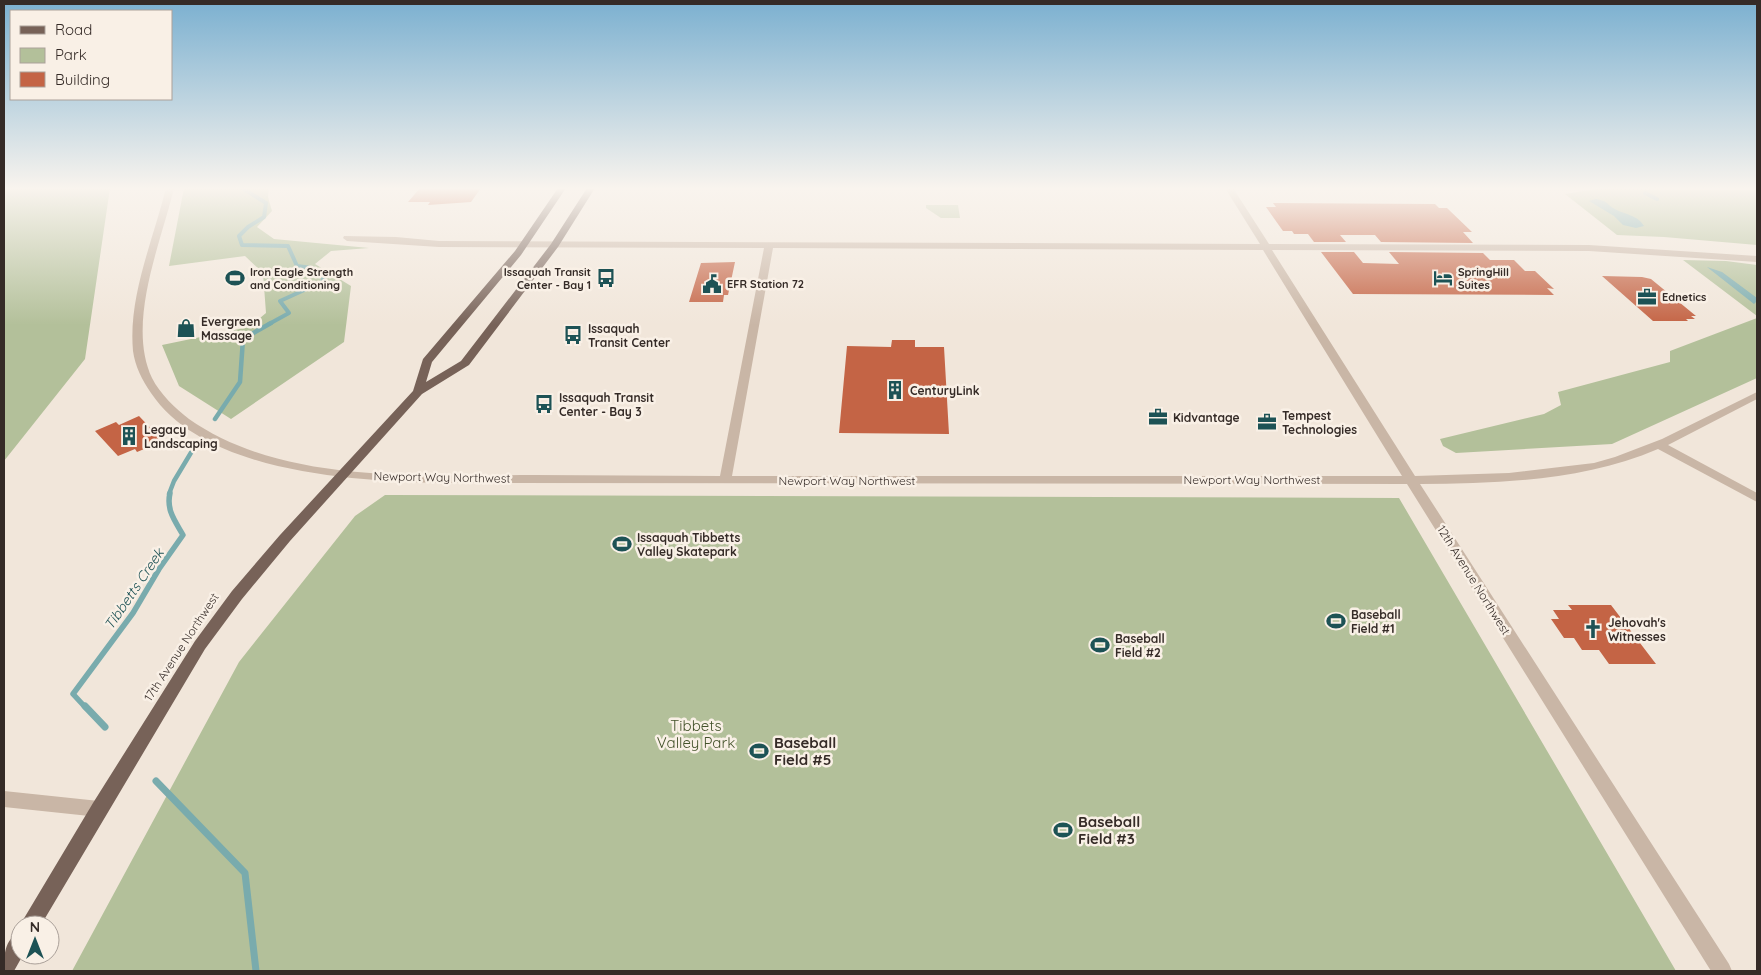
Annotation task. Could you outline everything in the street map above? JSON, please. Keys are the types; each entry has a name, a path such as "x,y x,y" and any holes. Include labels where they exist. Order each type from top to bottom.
{"main road":[{"name":"17th Avenue Northwest","path":"418,392 427,361 532,234"},
{"name":"17th Avenue Northwest","path":"36,915 200,645 237,595 343,473 418,392 465,363 562,234"}],"street":[{"name":"Newport Way Northwest","path":"159,234 136,325 138,354 145,375 158,397 188,425 216,441 278,462 343,473 446,478 725,480 1410,479 1513,476 1567,472 1622,459 1659,445 1757,395"},
{"name":"12th Avenue Northwest","path":"1257,234 1410,479 1722,971"},
{"path":"347,238 439,244 524,245 1589,248 1618,252 1691,254 1757,260"},
{"path":"1589,248 1608,244 1676,245 1757,252"},
{"path":"725,480 769,246"},
{"path":"1659,445 1757,498"},
{"path":"4,799 99,809"}],"green space":[{"path":"4,234 103,234 85,359 4,461"},
{"path":"175,234 266,234 274,239 369,248 331,251 315,264 351,286 344,342 231,419 179,386 162,345 249,327 266,313 263,273 245,256 169,266"},
{"path":"1615,234 1757,234 1757,245 1664,237"},
{"path":"1683,260 1726,261 1757,265 1757,316"},
{"path":"1757,318 1757,378 1612,444 1456,453 1443,446 1440,439 1544,414 1561,405 1558,392 1670,362 1670,351"},
{"name":"Tibbets Valley Park","path":"385,495 1399,498 1676,971 72,971 239,662 355,516"}],"water":[{"path":"1707,267 1722,272 1757,298 1757,301 1754,304"}],"building":[{"path":"1294,234 1464,234 1473,243 1381,242 1375,235 1340,235 1346,242 1314,242 1308,234"},
{"name":"SpringHill Suites","path":"1321,252 1354,252 1363,263 1399,264 1389,252 1483,253 1490,260 1514,260 1525,271 1535,271 1554,289 1547,288 1554,295 1353,294"},
{"name":"EFR Station 72","path":"735,262 728,295 724,295 723,302 689,302 701,263"},
{"name":"Ednetics","path":"1602,276 1651,279 1696,316 1691,316 1695,319 1686,319 1688,321 1653,321"},
{"name":"CenturyLink","path":"892,340 915,340 915,347 944,347 949,434 839,433 847,346 891,347"},
{"name":"Legacy Landscaping","path":"139,416 160,438 153,441 156,444 137,452 135,449 118,456 95,431 116,422 119,425"},
{"name":"Jehovah's Witnesses","path":"1568,605 1611,605 1656,664 1609,664 1599,650 1582,650 1574,638 1564,638 1551,619 1559,619 1553,610 1572,610"}],"waterway":[{"name":"Tibbetts Creek","path":"242,234 239,236 242,245 288,246 297,266 312,268 325,273 322,282 280,301 289,313 269,324"},
{"name":"Tibbetts Creek","path":"215,419 240,382 243,339 271,323"},
{"name":"Tibbetts Creek","path":"169,494 174,481 192,451"},
{"name":"Tibbetts Creek","path":"86,708 73,694 133,613 159,569 183,535 170,510 170,493"},
{"name":"Tibbetts Creek","path":"85,706 105,727"},
{"name":"Tibbetts Creek","path":"156,781 245,873 256,971"}],"place":[{"name":"Iron Eagle Strength and Conditioning","path":"235,278"},
{"name":"Issaquah Transit Center - Bay 1","path":"606,278"},
{"name":"SpringHill Suites","path":"1443,278"},
{"name":"EFR Station 72","path":"712,284"},
{"name":"Ednetics","path":"1647,297"},
{"name":"Evergreen Massage","path":"186,328"},
{"name":"Issaquah Transit Center","path":"573,335"},
{"name":"CenturyLink","path":"895,390"},
{"name":"Issaquah Transit Center - Bay 3","path":"544,404"},
{"name":"Kidvantage","path":"1158,417"},
{"name":"Tempest Technologies","path":"1267,422"},
{"name":"Legacy Landscaping","path":"129,436"},
{"name":"Issaquah Tibbetts Valley Skatepark","path":"622,544"},
{"name":"Baseball Field #1","path":"1336,621"},
{"name":"Jehovah's Witnesses","path":"1593,629"},
{"name":"Baseball Field #2","path":"1100,645"},
{"name":"Baseball Field #5","path":"759,751"},
{"name":"Baseball Field #3","path":"1063,830"}]}
